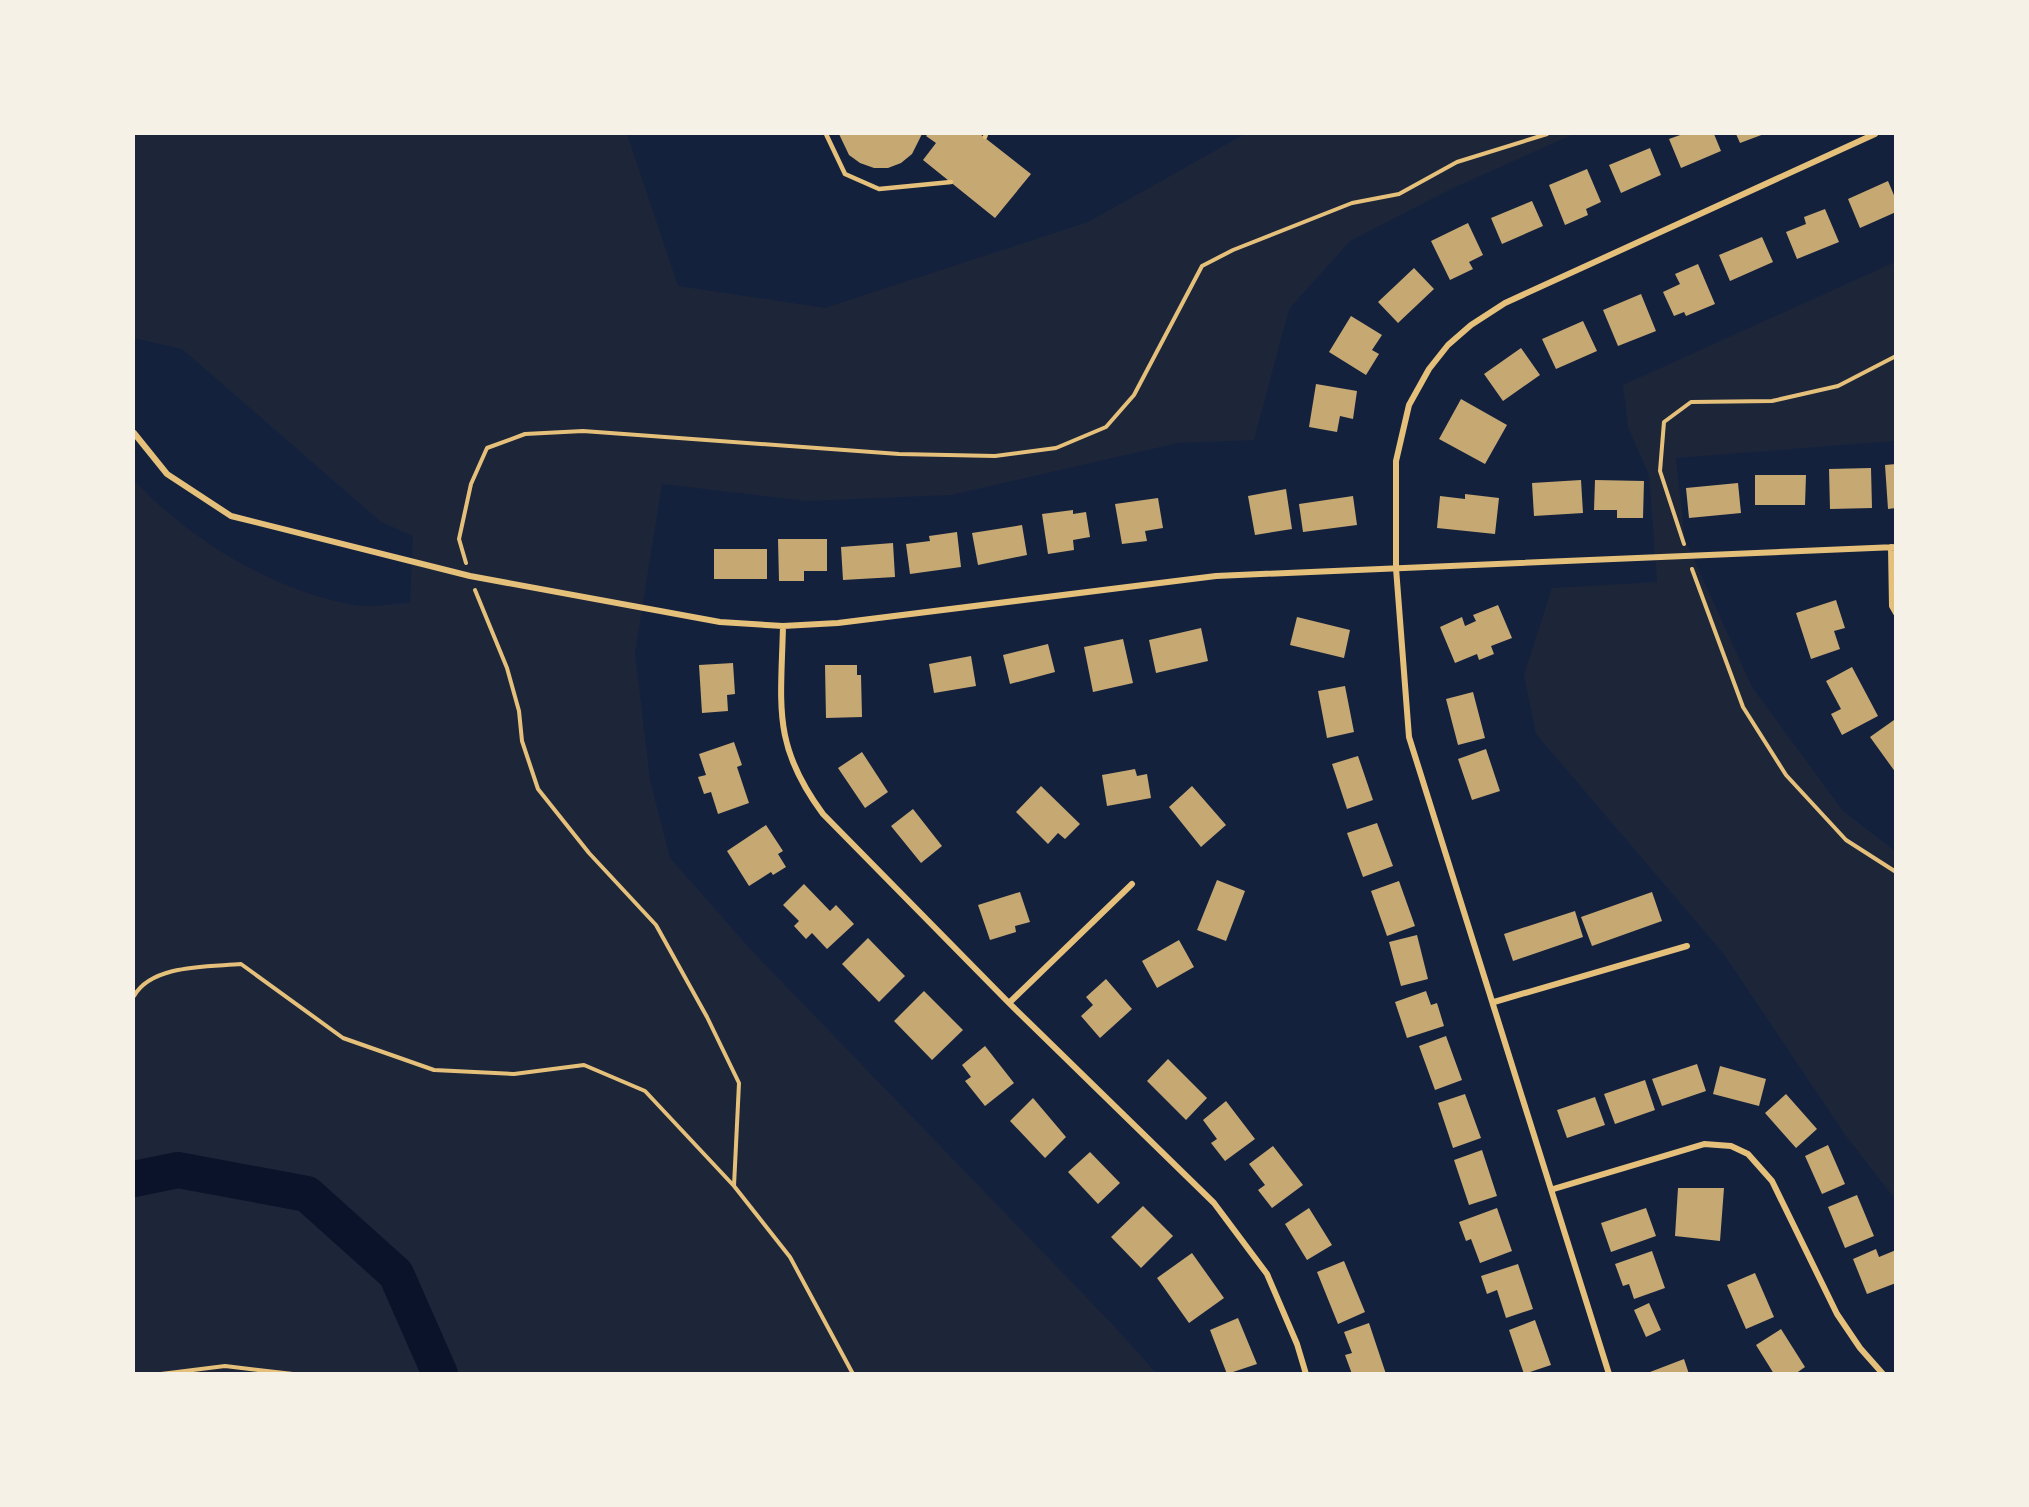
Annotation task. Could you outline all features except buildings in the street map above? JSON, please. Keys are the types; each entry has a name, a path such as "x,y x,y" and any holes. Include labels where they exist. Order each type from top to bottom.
{"street":[{"path":"1610,1374 1409,737 1396,568 1396,461 1409,405 1429,369 1448,345 1471,325 1505,303 1875,134"},
{"path":"134,433 167,474 231,516 470,576 720,622 783,626 838,623 1216,576 1893,547 1892,606 1896,613"},
{"path":"783,626 781,721 788,755 802,786 823,814 1009,1003 1214,1203 1267,1274 1297,1344 1306,1374"},
{"path":"1009,1003 1132,884"},
{"path":"1494,1002 1687,946"},
{"path":"1553,1189 1704,1144 1731,1146 1748,1154 1772,1181 1837,1314 1860,1348 1883,1374"}],"lane":[{"path":"826,134 845,174 879,189 951,182"}],"path":[{"path":"734,1186 739,1083 707,1017 656,925 589,853 538,789 522,741 519,711 507,668 470,576 459,539 471,483 488,448 525,434 583,431 899,454 995,456 1056,448 1106,427 1134,395 1202,266 1233,250 1341,207 1399,194 1457,162 1547,134"},
{"path":"1896,356 1838,386 1772,401 1691,402 1664,422 1660,471 1687,556 1743,707 1786,775 1846,840 1896,872"},
{"path":"134,996 138,987 174,969 241,964 343,1038 434,1070 514,1074 584,1065 645,1090 734,1186 790,1257 853,1374"},
{"path":"161,1374 225,1366 293,1374"}],"shaded area":[{"path":"134,134 627,134 678,286 825,308 1088,222 1245,134 1574,134 1451,189 1350,241 1289,309 1254,440 1178,443 951,495 807,501 662,484 635,653 650,780 670,858 752,951 1114,1326 1156,1373 134,1373 134,480 180,523 235,560 294,588 354,605 410,603 413,536 381,522 182,349 134,338"},
{"path":"1895,262 1895,441 1676,458 1685,540 1752,687 1843,811 1895,851 1895,1199 1846,1136 1723,953 1536,734 1524,675 1552,588 1657,582 1649,475 1628,427 1623,385"}],"waterway":[{"path":"134,1179 178,1170 307,1194 396,1274 440,1374"}]}
